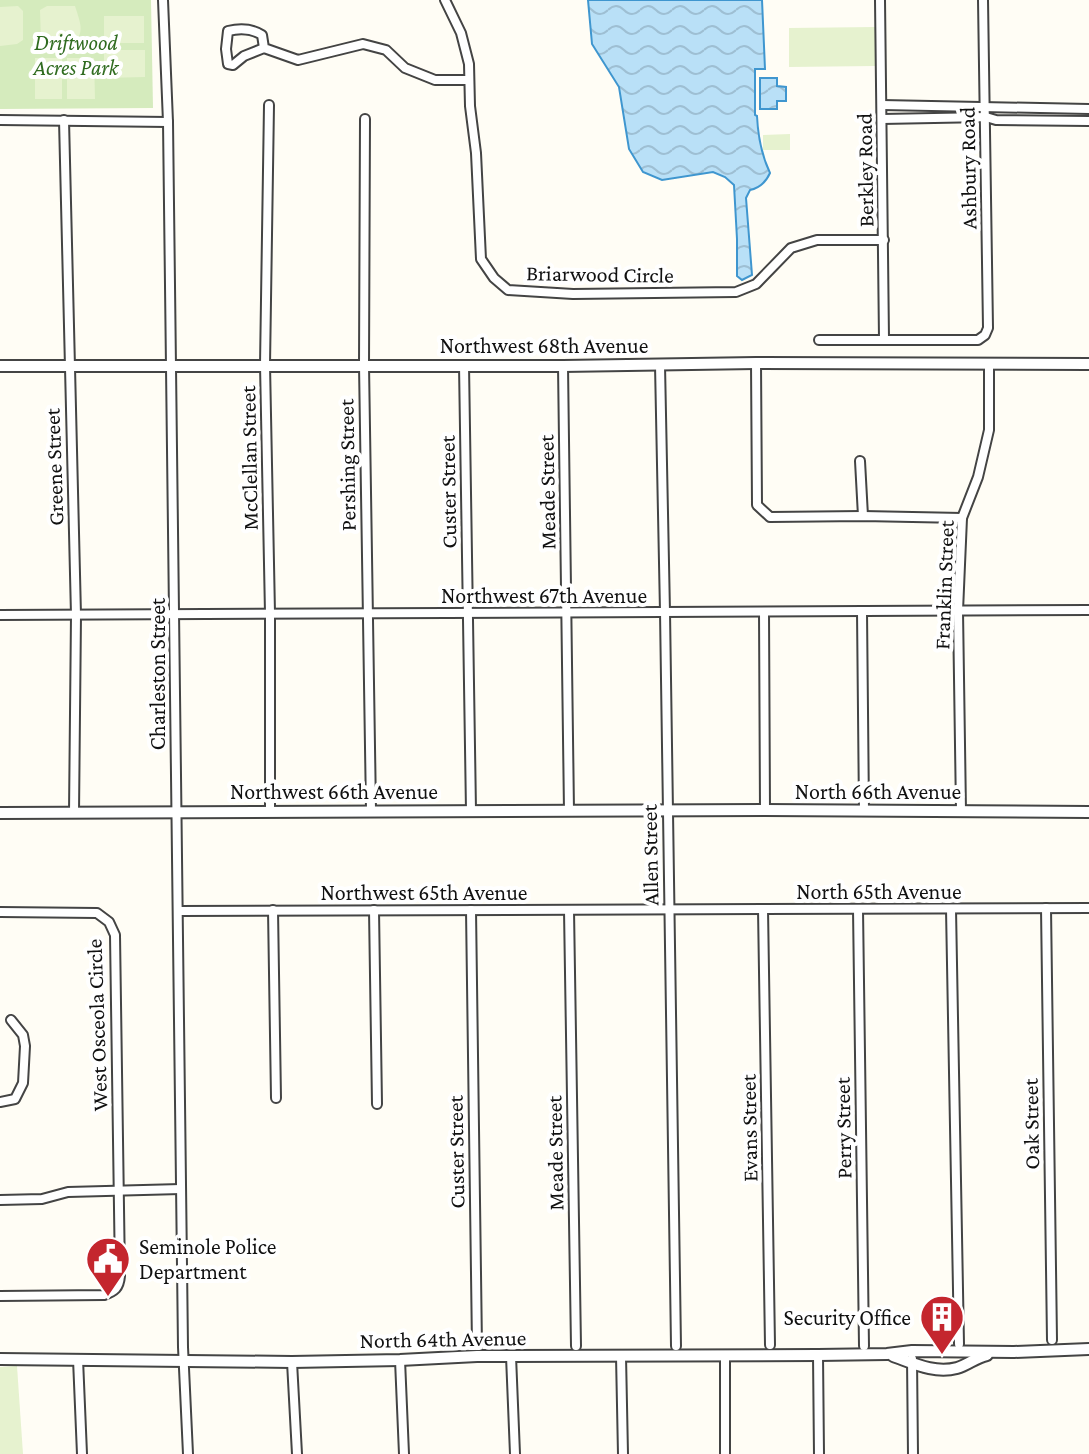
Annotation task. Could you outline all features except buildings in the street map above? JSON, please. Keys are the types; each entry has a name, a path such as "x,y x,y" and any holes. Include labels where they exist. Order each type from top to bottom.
{"street":[{"name":"Charleston Street","path":"163,0 168,122 183,1347 188,1454"},
{"name":"Briarwood Circle","path":"445,0 461,33 469,64 481,259 494,278 508,290 573,294 736,292 756,284 791,248 817,240 884,240"},
{"name":"Berkley Road","path":"880,0 884,339"},
{"name":"Ashbury Road","path":"884,339 978,340 988,328 983,0"},
{"path":"264,48 262,35 256,31 240,28 228,31 228,64 233,65 244,56 264,48 298,60 363,44 386,50 405,68 435,80 469,80"},
{"name":"McClellan Street","path":"269,105 265,365 270,811"},
{"path":"882,105 1089,109"},
{"path":"882,119 986,117 996,120 1089,121"},
{"name":"Pershing Street","path":"365,119 364,365 371,810"},
{"path":"0,120 168,122"},
{"name":"Greene Street","path":"64,120 76,615 74,813"},
{"path":"819,340 884,339"},
{"path":"756,363 757,505 770,517 962,518"},
{"name":"Franklin Street","path":"961,811 958,611 962,518 978,477 989,430 989,364"},
{"name":"Northwest 68th Avenue","path":"0,366 1089,364"},
{"name":"Custer Street","path":"464,365 471,811"},
{"name":"Allen Street","path":"660,365 676,1346"},
{"name":"Meade Street","path":"563,366 569,811"},
{"path":"860,461 863,516"},
{"name":"Northwest 67th Avenue","path":"0,615 1089,610"},
{"path":"764,612 765,810"},
{"path":"862,612 864,811"},
{"name":"North 66th Avenue","path":"668,811 1089,812"},
{"name":"Northwest 66th Avenue","path":"0,813 668,811"},
{"name":"Oak Street","path":"1046,908 1052,1340"},
{"name":"North 65th Avenue","path":"669,910 1089,908"},
{"name":"Evans Street","path":"763,909 770,1345"},
{"name":"Perry Street","path":"858,909 864,1346"},
{"path":"951,909 959,1344"},
{"path":"273,910 276,1098"},
{"path":"374,910 377,1104"},
{"name":"Custer Street","path":"471,910 477,1346"},
{"name":"Meade Street","path":"569,910 576,1346"},
{"name":"Northwest 65th Avenue","path":"179,911 669,910"},
{"name":"West Osceola Circle","path":"0,912 97,913 109,922 115,935 120,1191"},
{"path":"0,1102 15,1099 23,1083 23,1035 11,1020"},
{"path":"0,1200 42,1199 68,1192 181,1189"},
{"path":"0,1296 104,1295 114,1292 120,1276 120,1191"},
{"name":"North 64th Avenue","path":"0,1359 292,1362 511,1356 912,1356 1089,1349"},
{"name":"North 64th Avenue","path":"912,1356 923,1368 946,1370 959,1368 979,1356 1006,1351"},
{"path":"725,1355 725,1454"},
{"path":"818,1355 819,1454"},
{"path":"511,1356 515,1454"},
{"path":"621,1356 623,1454"},
{"path":"912,1356 913,1454"},
{"path":"78,1359 82,1454"},
{"path":"400,1360 404,1454"},
{"path":"292,1362 297,1454"}],"green space":[{"name":"Driftwood Acres Park","path":"0,0 151,0 153,108 0,109"},
{"path":"18,6 23,11 23,40 0,46 0,7"},
{"path":"47,6 75,6 80,35 66,49 46,46 41,42 40,10"},
{"path":"104,16 144,16 144,43 104,43"},
{"path":"875,27 875,66 789,67 789,28"},
{"path":"104,50 145,50 145,77 104,78"},
{"path":"35,58 62,58 62,99 35,99"},
{"path":"67,58 94,58 95,99 67,99"},
{"path":"790,134 790,150 763,150 763,135"},
{"path":"17,1366 23,1454 0,1454 0,1367"}],"water":[{"path":"588,0 762,0 765,69 755,69 755,115 762,152 770,173 762,184 750,190 746,198 752,275 742,280 737,276 734,185 713,172 662,180 643,172 629,149 619,87 592,44"},
{"path":"760,78 777,78 777,86 786,87 786,101 777,101 777,109 760,109"}],"place":[{"name":"Seminole Police Department","path":"108,1298"},
{"name":"Security Office","path":"942,1356"}]}
